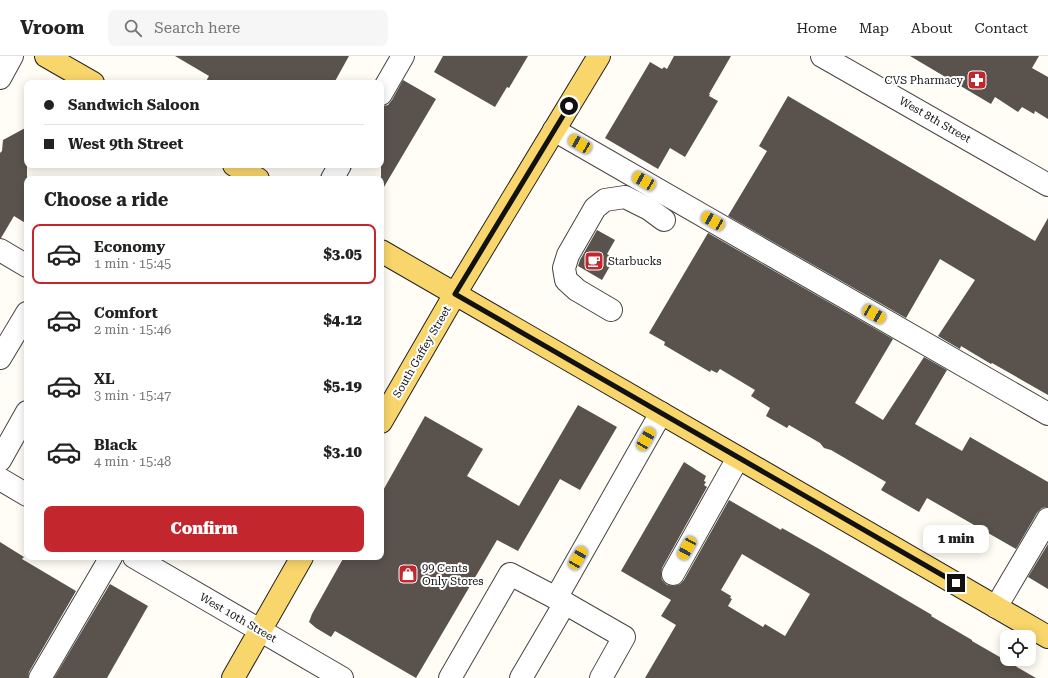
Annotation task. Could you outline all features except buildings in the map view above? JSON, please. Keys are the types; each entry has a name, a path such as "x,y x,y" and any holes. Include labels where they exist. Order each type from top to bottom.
{"main road":[{"path":"46,56 88,80"},
{"name":"South Gaffey Street","path":"384,417 455,294 599,56"},
{"path":"239,168 253,176"},
{"path":"384,253 1048,637"},
{"path":"232,678 300,560"}],"street":[{"path":"0,78 12,56"},
{"path":"384,89 403,56"},
{"name":"West 8th Street","path":"822,56 1048,184"},
{"path":"554,130 1048,414"},
{"path":"611,310 577,290 566,280 564,268 568,255 595,208 605,200 625,197 649,209 664,220"},
{"path":"0,250 24,264"},
{"path":"0,358 24,318"},
{"path":"521,678 661,413"},
{"path":"0,460 24,418"},
{"path":"673,574 738,458"},
{"path":"0,479 24,493"},
{"path":"996,607 1048,519"},
{"path":"40,678 109,560"},
{"name":"West 10th Street","path":"139,560 342,678"},
{"path":"450,678 510,574 561,600 624,637 601,678"}],"place":[{"name":"CVS Pharmacy","path":"977,80"},
{"name":"Starbucks","path":"594,261"},
{"name":"99 Cents Only Stores","path":"408,574"}],"route":[{"path":"569,106 455,294 956,583"}]}
